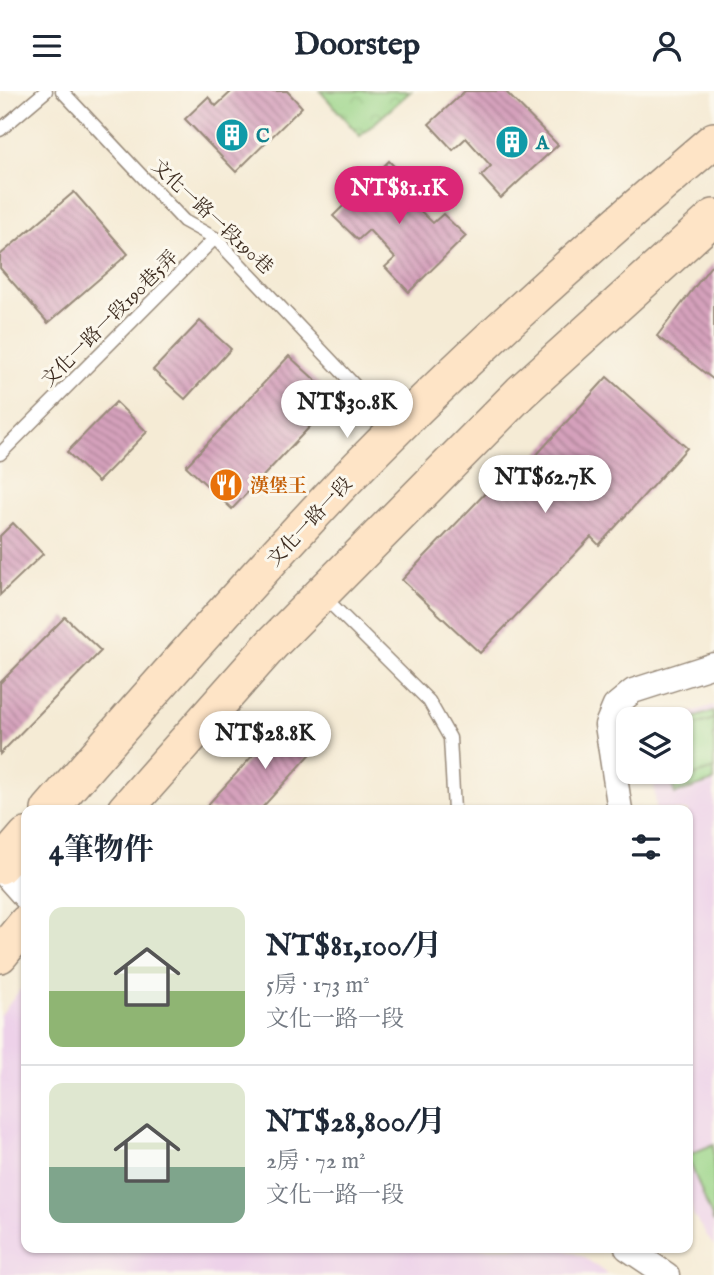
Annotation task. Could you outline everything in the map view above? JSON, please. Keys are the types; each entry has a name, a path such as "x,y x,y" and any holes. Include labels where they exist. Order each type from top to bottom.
{"main road":[{"name":"文化一路一段","path":"53,805 192,647 339,488 573,261 714,140"},
{"path":"129,805 272,645 522,392 714,217"},
{"path":"0,868 21,842"},
{"path":"0,955 21,928"}],"street":[{"path":"619,805 607,725 615,706 633,691 714,665"},
{"path":"0,868 21,892"},
{"path":"638,1253 660,1263"}],"lane":[{"path":"0,130 46,91"},
{"name":"文化一路一段190巷","path":"62,91 184,221 215,238 397,430"},
{"name":"文化一路一段190巷5弄","path":"0,454 215,238"},
{"path":"321,595 429,701 450,738 454,805"}],"shaded area":[{"path":"714,705 714,1246 693,1215 693,805 656,805 654,784 693,784 693,712"},
{"path":"21,989 21,1253 574,1253 584,1257 608,1275 0,1275 0,1016"}],"green space":[{"path":"320,91 411,91 360,136"},
{"path":"714,711 714,781 675,794 672,784 693,784 693,718"},
{"path":"714,719 714,769 693,776 693,726"},
{"path":"714,1144 714,1223 693,1170 693,1153"}],"building":[{"name":"C","path":"232,91 287,91 302,107 236,172 185,119 208,97 216,106"},
{"name":"A","path":"465,91 505,91 558,145 501,198 481,176 491,166 466,138 453,150 429,124"},
{"path":"389,161 414,187 404,195 433,223 443,214 466,236 409,292 385,267 395,258 369,230 358,240 333,216"},
{"path":"74,192 128,254 48,323 0,268 0,255"},
{"path":"714,262 714,380 657,336"},
{"path":"200,321 231,349 185,399 153,370"},
{"path":"289,356 336,399 232,509 186,466"},
{"path":"607,377 687,448 599,545 591,537 480,653 402,580 495,483 504,491"},
{"path":"116,402 147,432 98,482 67,452"},
{"path":"13,523 43,554 0,595 0,536"},
{"path":"65,617 101,651 0,754 0,683"},
{"path":"286,719 317,747 265,805 208,805"}],"place":[{"name":"C","path":"232,135"},
{"name":"A","path":"512,142"},
{"name":"漢堡王","path":"226,485"}]}
